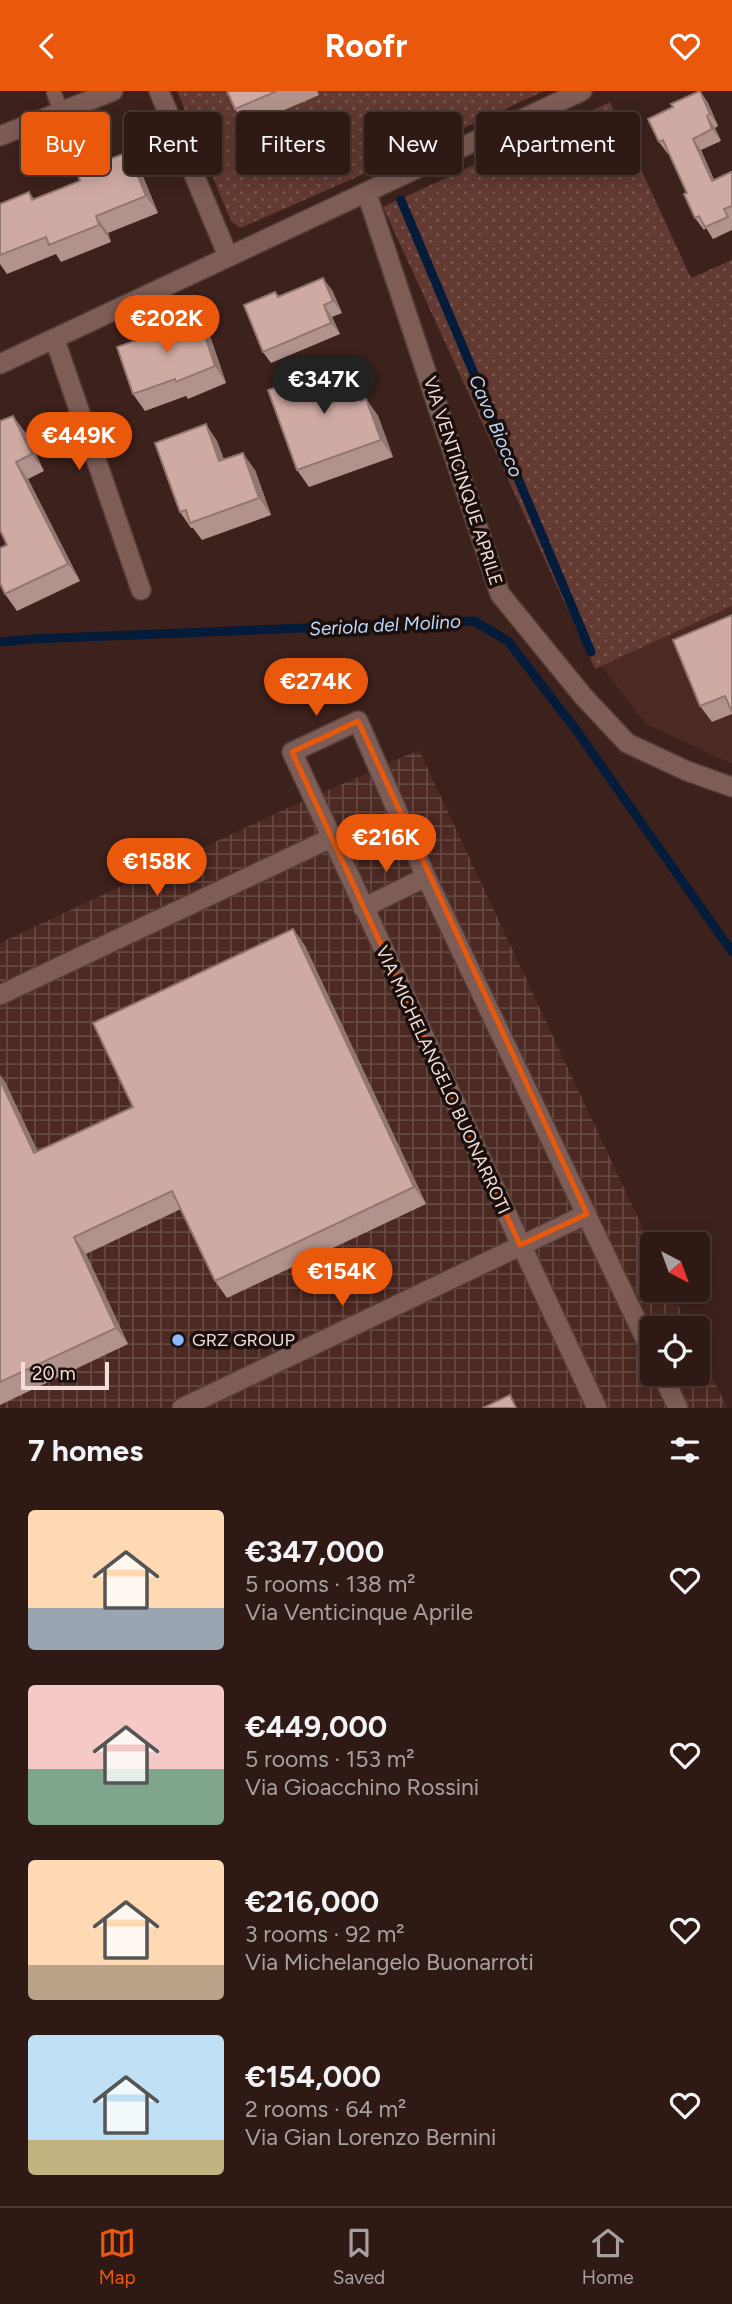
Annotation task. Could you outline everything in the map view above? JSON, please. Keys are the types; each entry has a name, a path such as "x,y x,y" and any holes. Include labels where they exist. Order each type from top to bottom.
{"street":[{"path":"61,112 113,91"},
{"path":"159,91 228,256"},
{"path":"0,365 582,91"},
{"path":"0,136 21,128"},
{"name":"VIA VENTICINQUE APRILE","path":"367,194 500,594 583,696 627,743 687,771 732,787"},
{"path":"55,340 141,590"},
{"name":"VIA MICHELANGELO BUONARROTI","path":"426,877 358,721 292,752 597,1408"},
{"path":"0,995 331,838"},
{"path":"363,908 426,877 640,1327"},
{"path":"182,1408 587,1214"},
{"path":"668,1386 678,1408"}],"lane":[{"path":"54,93 61,112"}],"highlighted area":[{"path":"358,721 587,1214 520,1245 292,752"}],"shaded area":[{"path":"177,91 544,91 499,112 476,112 476,122 462,129 462,112 364,112 364,174 240,228 231,221 212,175 222,175 222,112 186,112"},
{"path":"610,102 615,112 588,112"},
{"path":"476,164 476,175 640,175 640,167 691,278 732,260 732,606 595,669 383,207 452,175 462,175 462,170"},
{"path":"732,606 732,764 646,724 601,666"},
{"path":"419,750 645,1232 640,1232 640,1302 677,1302 683,1316 640,1316 640,1386 710,1386 710,1372 727,1408 0,1408 0,943 281,811"}],"building":[{"path":"227,91 277,91 235,109"},
{"path":"700,91 710,114 707,116 712,129 693,139 712,181 732,173 732,206 724,209 728,217 705,227 699,216 695,218 663,140 659,142 648,119 673,107 671,104"},
{"path":"124,154 124,175 137,175 146,196 96,216 99,225 49,245 46,237 0,255 0,204 29,192 32,200 80,181 78,175 110,175 110,159"},
{"path":"323,278 333,301 324,305 331,323 263,352 244,305 275,292 278,297"},
{"path":"197,313 215,366 176,382 175,379 133,394 117,347 159,332 157,326"},
{"path":"347,362 361,401 366,399 381,440 297,470 268,390"},
{"path":"13,416 32,454 16,462 68,564 5,594 0,583 0,548 7,545 0,530 0,421"},
{"path":"206,424 219,461 243,453 259,498 190,523 186,510 180,512 155,443"},
{"path":"732,615 732,712 725,696 700,706 673,640"},
{"path":"293,929 414,1187 215,1281 172,1191 74,1237 116,1328 0,1382 0,1080 34,1153 133,1107 93,1023"},
{"path":"510,1395 516,1408 483,1408"}],"waterway":[{"name":"Cavo Biocco","path":"401,200 591,652"},
{"name":"Seriola del Molino","path":"0,642 474,621 508,641 579,734 732,952"}],"place":[{"name":"GRZ GROUP","path":"178,1340"}]}
